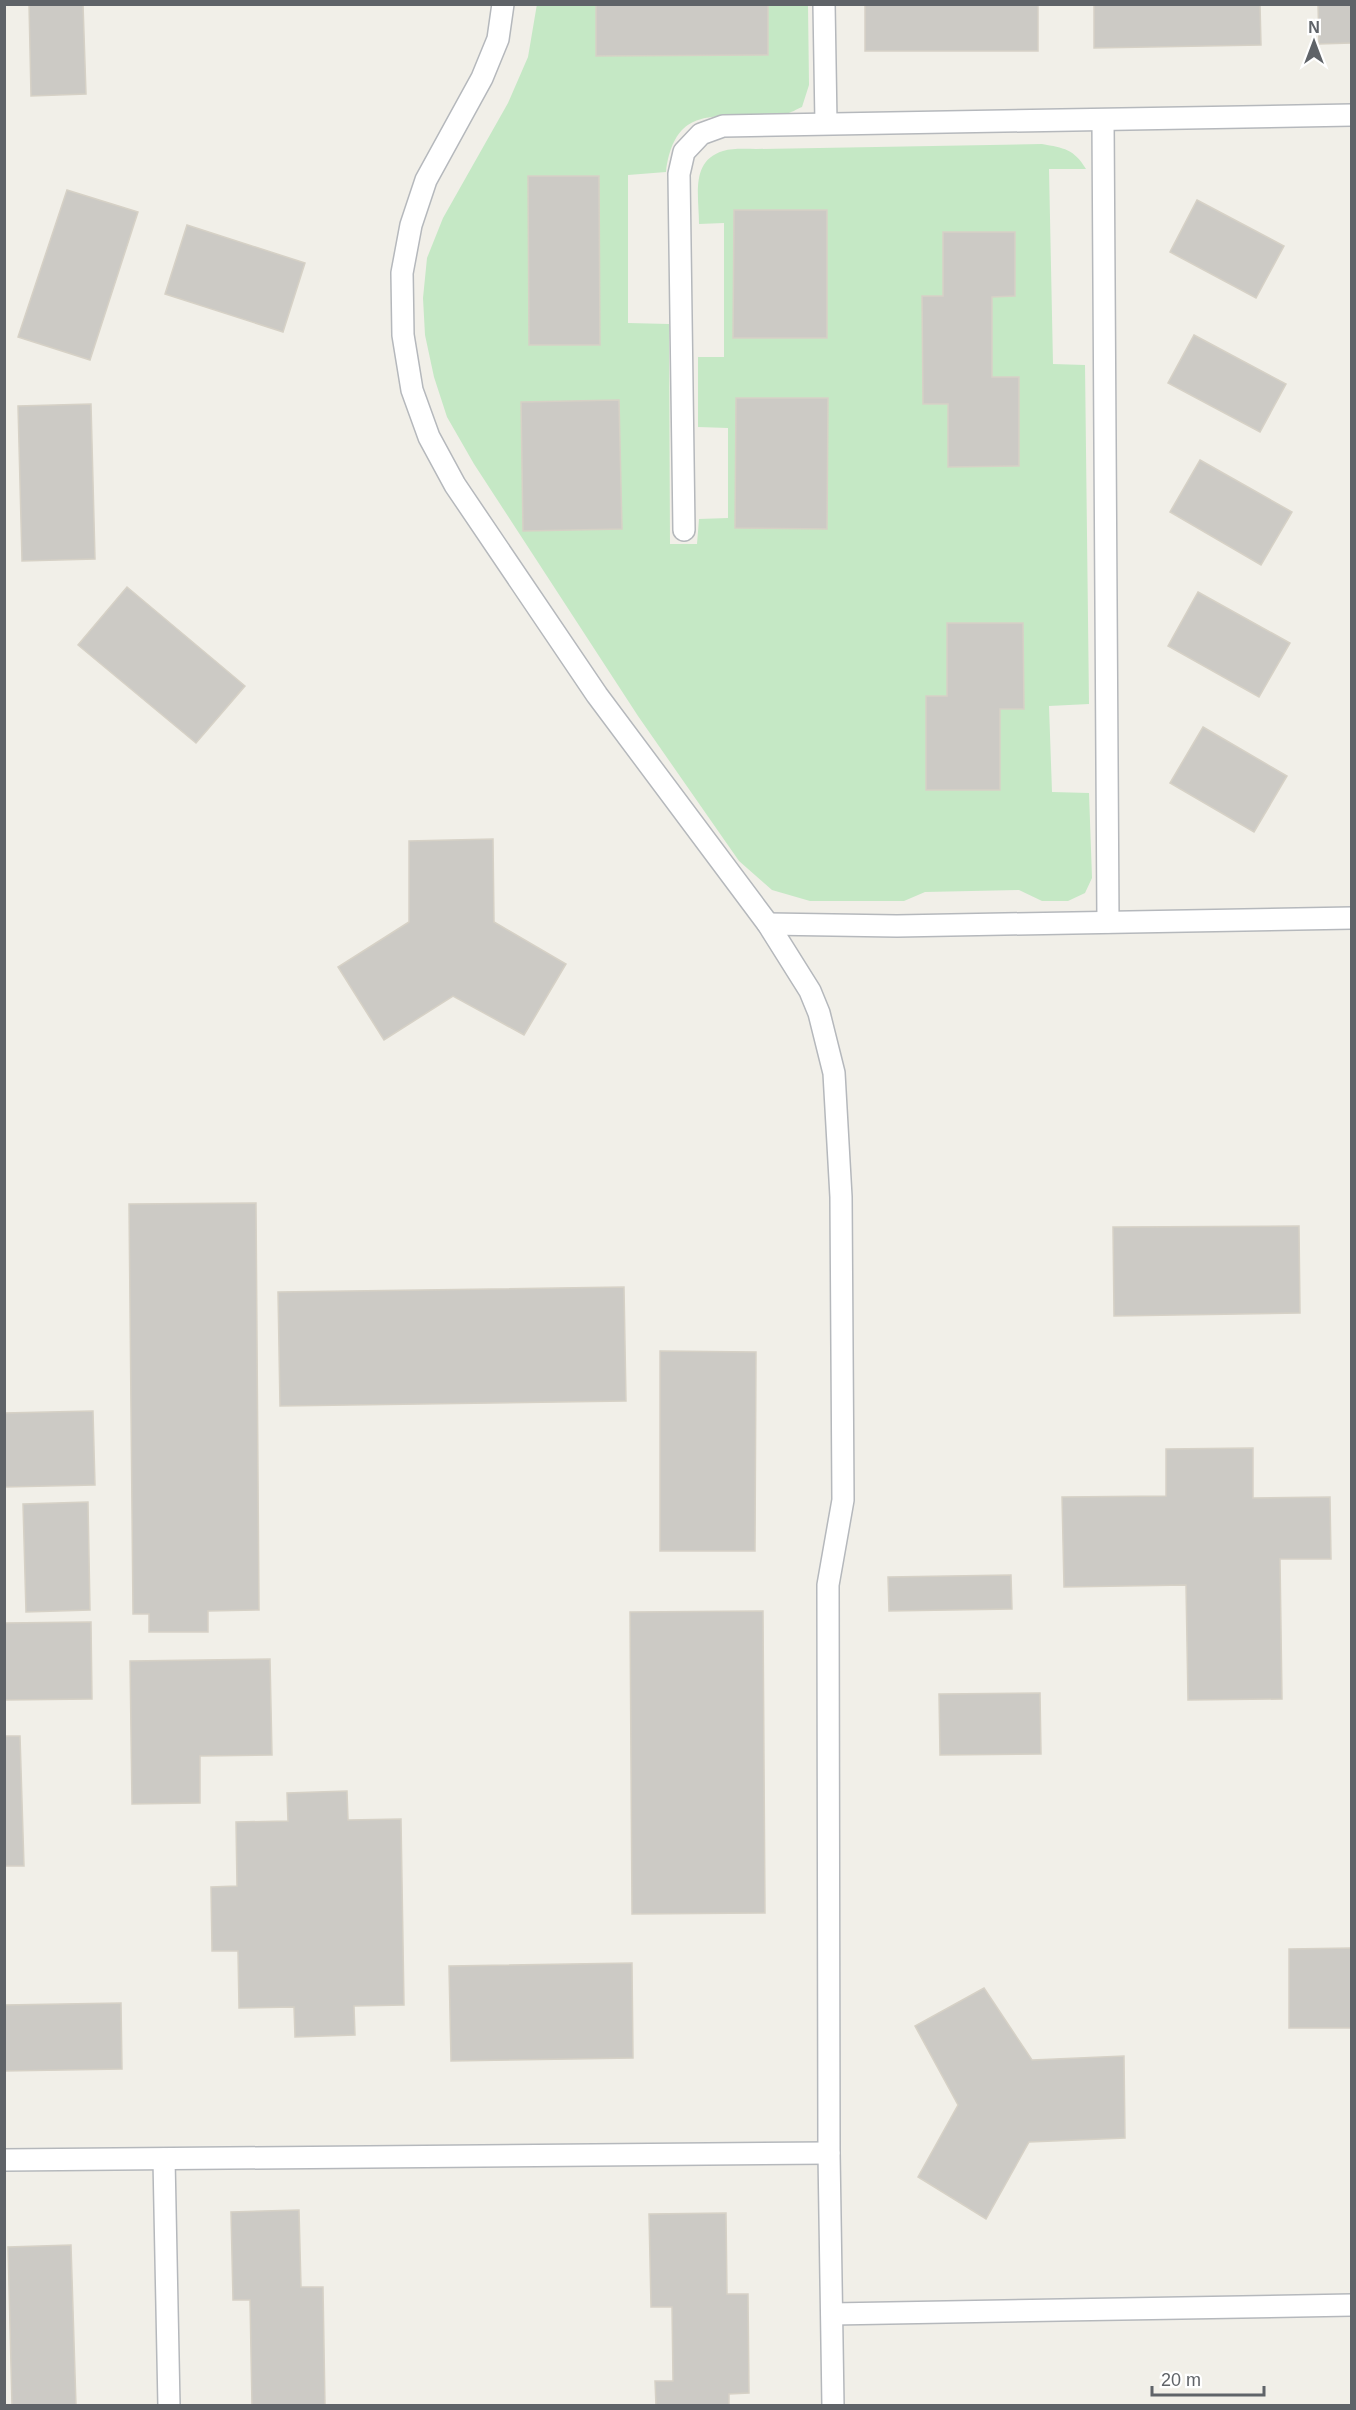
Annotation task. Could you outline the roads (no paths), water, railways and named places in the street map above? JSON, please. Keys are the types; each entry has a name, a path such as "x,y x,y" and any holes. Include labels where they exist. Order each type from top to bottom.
{"lane":[{"path":"502,4 498,39 482,78 426,180 411,225 402,283 403,334 412,390 429,437 455,485 597,695 768,924 810,991 819,1013 834,1073 839,1132 843,1500 828,1585 829,2153 833,2406"},
{"path":"824,4 826,123"},
{"path":"684,530 679,174 684,152 701,134 723,126 1352,115"},
{"path":"1103,120 1108,922"},
{"path":"768,924 897,926 1352,918"},
{"path":"4,2160 829,2153"},
{"path":"165,2159 169,2406"},
{"path":"832,2314 1352,2305"}]}
